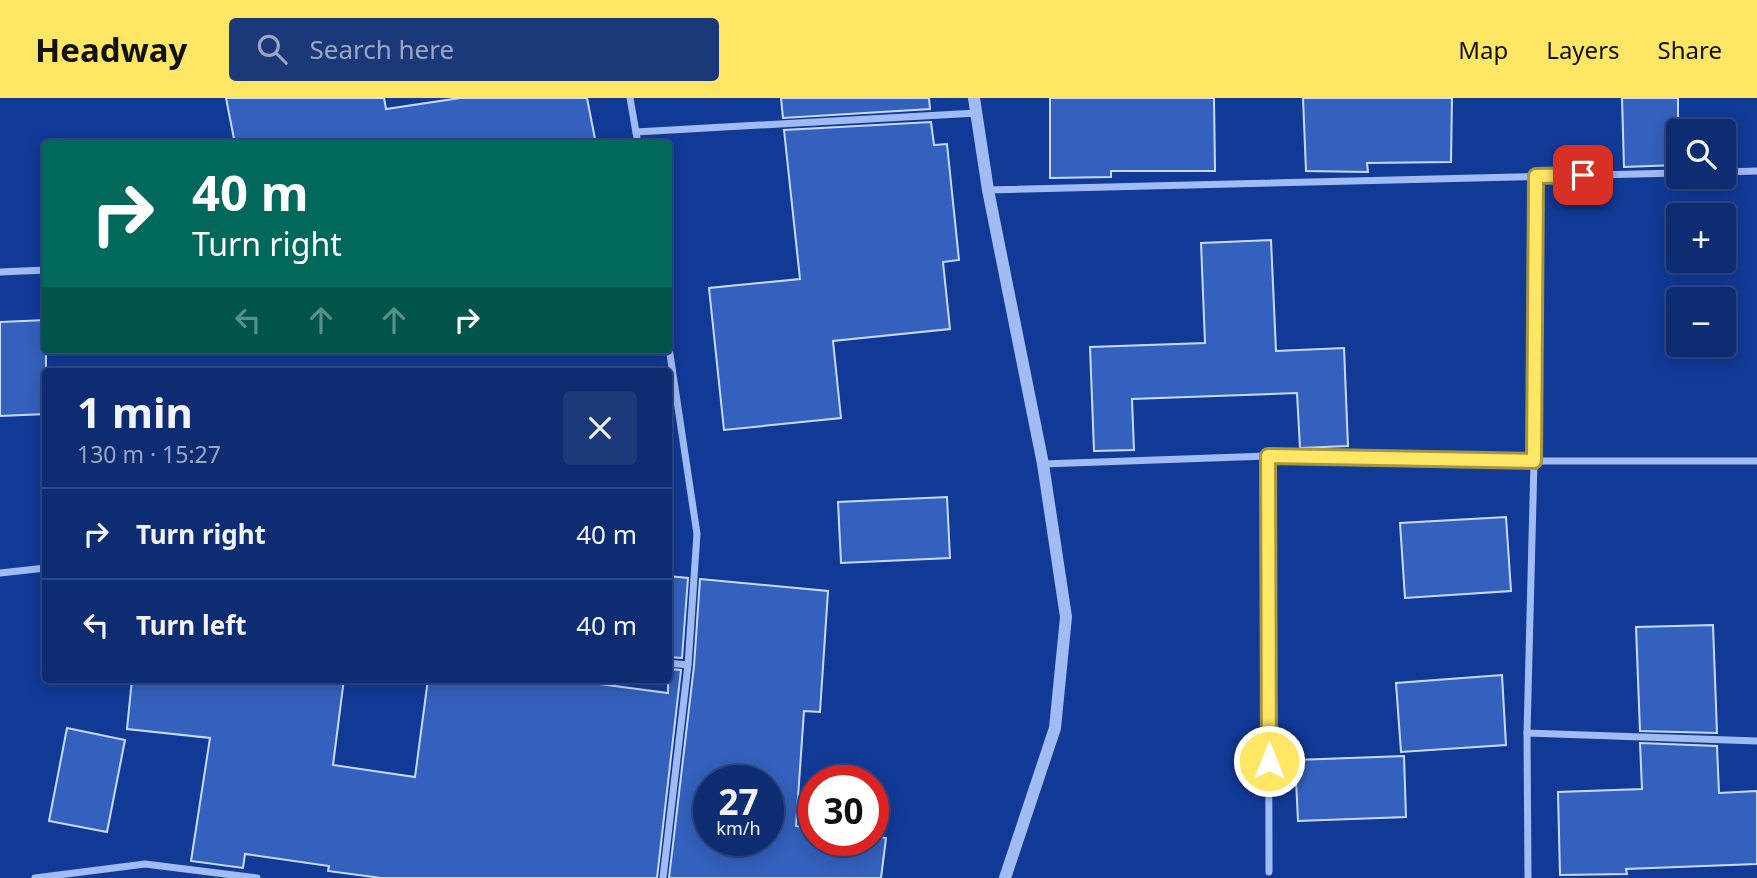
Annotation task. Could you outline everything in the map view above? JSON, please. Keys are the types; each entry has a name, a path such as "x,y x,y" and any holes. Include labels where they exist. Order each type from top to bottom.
{"street":[{"path":"630,98 637,140"},
{"path":"974,98 988,190 1043,464 1066,617 1055,728 1005,878"},
{"path":"636,132 977,113"},
{"path":"1736,172 1757,171"},
{"path":"988,190 1666,173"},
{"path":"1528,878 1527,733 1534,461 1536,176"},
{"path":"0,272 42,270"},
{"path":"663,878 688,665 697,534 670,354"},
{"path":"1043,464 1268,456 1534,461 1757,461"},
{"path":"1268,456 1269,872"},
{"path":"0,573 42,568"},
{"path":"672,663 688,665"},
{"path":"1527,733 1757,741"},
{"path":"35,878 145,864 257,878"}],"building":[{"path":"226,98 384,98 386,109 460,98 587,98 595,140 234,140"},
{"path":"781,98 929,98 930,109 783,118"},
{"path":"1050,98 1214,98 1215,171 1111,171 1111,177 1050,178"},
{"path":"1303,98 1452,98 1451,162 1367,163 1368,172 1306,171"},
{"path":"1622,98 1678,98 1678,119 1666,119 1666,165 1624,167"},
{"path":"931,122 934,145 947,144 959,260 943,262 950,329 833,341 841,418 724,430 709,288 800,279 784,130"},
{"path":"1271,240 1276,351 1344,348 1348,446 1300,448 1297,393 1132,399 1134,450 1094,451 1090,347 1205,343 1201,243"},
{"path":"42,320 42,354 46,354 46,368 42,368 42,414 0,416 0,322"},
{"path":"947,497 950,558 841,563 838,502"},
{"path":"1506,517 1511,591 1405,598 1400,523"},
{"path":"672,576 688,578 682,658 672,657"},
{"path":"700,579 828,591 820,712 804,711 800,765 798,765 798,856 884,856 881,878 669,878 694,666"},
{"path":"1713,625 1717,733 1640,731 1636,627"},
{"path":"672,669 681,670 657,878 381,878 328,871 329,866 245,854 243,868 191,861 210,738 127,729 132,683 343,683 333,765 415,777 427,683 592,683 668,693 668,683 672,683"},
{"path":"1502,675 1506,745 1401,752 1396,683"},
{"path":"67,728 125,740 107,832 49,821"},
{"path":"1640,743 1717,746 1719,793 1757,791 1757,864 1626,869 1627,874 1560,875 1558,792 1642,789"},
{"path":"1404,756 1406,817 1298,821 1295,760"}],"route":[{"path":"1269,761 1268,456 1534,461 1536,176 1583,175"}]}
